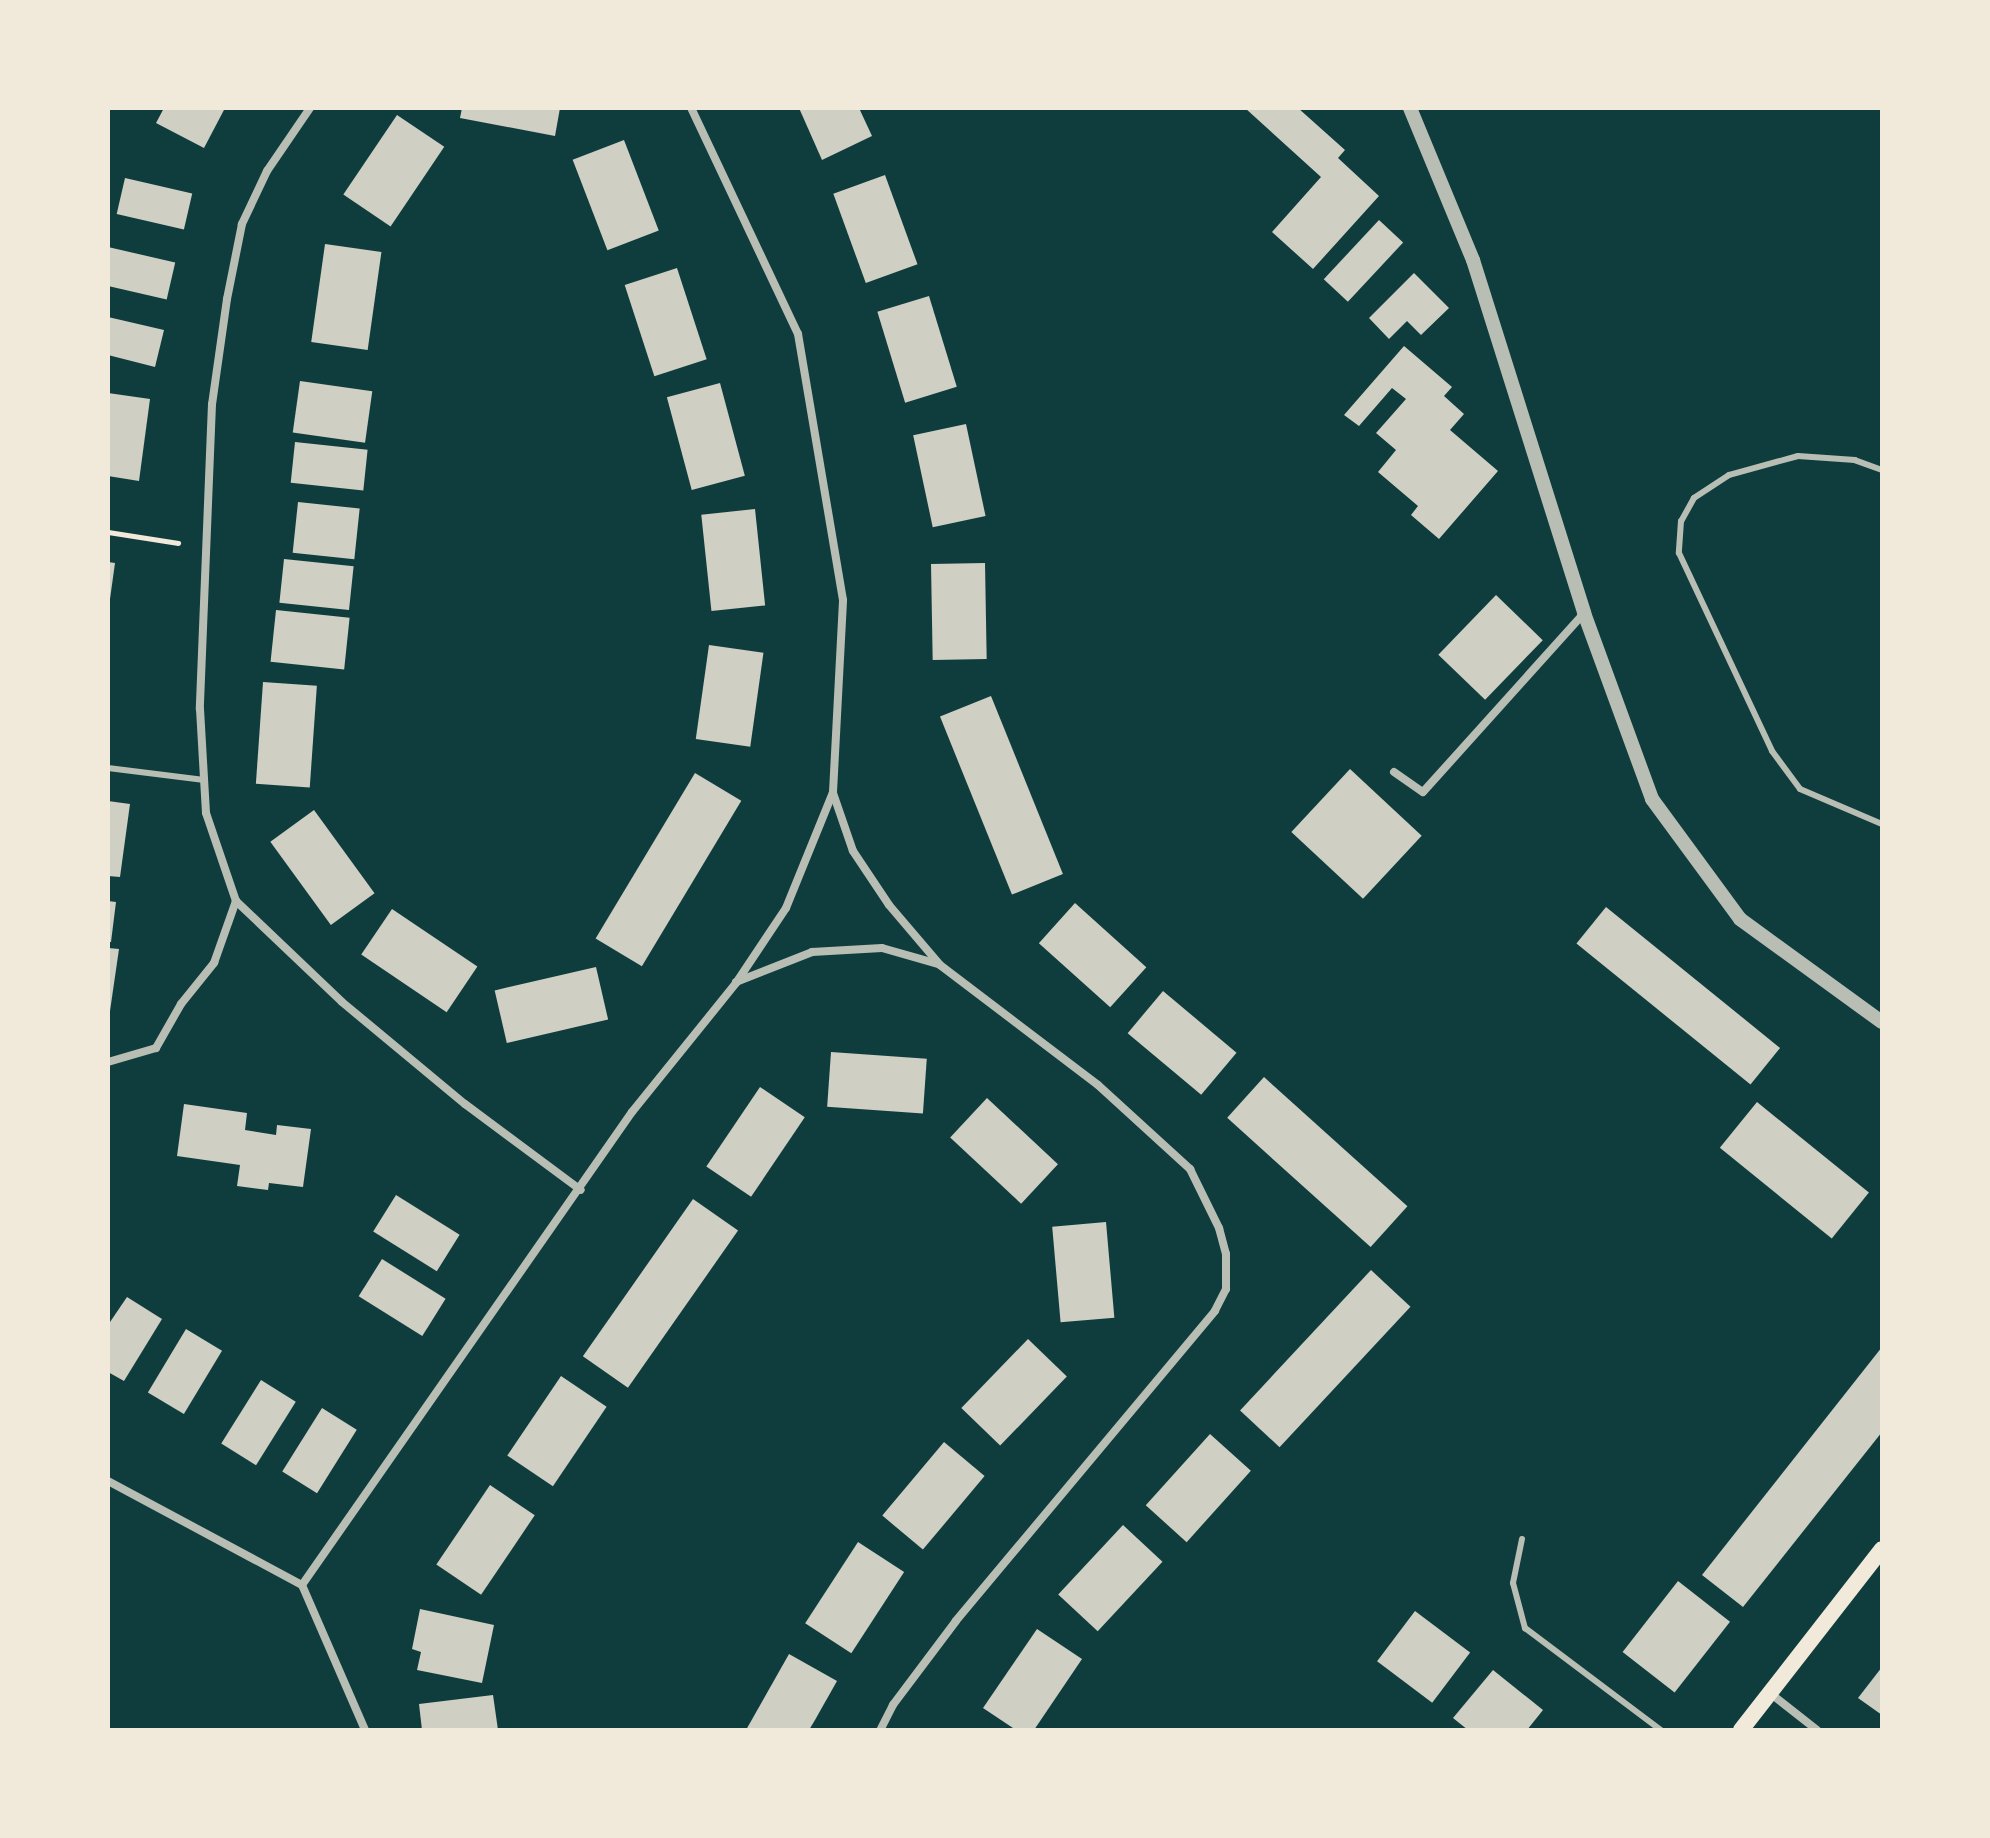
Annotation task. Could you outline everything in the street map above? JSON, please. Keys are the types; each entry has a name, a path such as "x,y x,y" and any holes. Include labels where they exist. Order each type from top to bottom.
{"main road":[{"path":"1741,1730 1882,1549"}],"street":[{"path":"310,108 267,171 242,224 212,404 200,709 206,813 236,901 342,1002 465,1104 581,1190"},
{"path":"302,1585 581,1190 632,1112 736,983 786,908 833,792 843,600 798,334 691,108"},
{"path":"1410,108 1473,260 1584,613 1652,799 1740,919 1882,1022"},
{"path":"1394,772 1423,792 1584,613"},
{"path":"833,792 853,851 889,905 940,965 1098,1085 1190,1169 1219,1228 1226,1254 1226,1289 1215,1311 956,1621 893,1705 880,1730"},
{"path":"108,1062 156,1048 181,1004 214,963 236,901"},
{"path":"736,983 812,952 882,948 940,965"},
{"path":"108,1481 302,1585 365,1730"},
{"path":"1769,1692 1817,1730"}],"lane":[{"path":"1882,470 1855,460 1798,456 1729,475 1694,498 1681,521 1679,553 1772,751 1800,789 1882,824"},
{"path":"108,768 204,780"},
{"path":"1522,1539 1513,1583 1525,1628 1661,1730"}],"path":[{"path":"108,532 208,548"}],"building":[{"path":"164,108 225,108 204,148 156,123"},
{"path":"462,108 560,108 555,136 460,118"},
{"path":"799,108 859,108 872,136 822,160"},
{"path":"1245,108 1298,108 1345,150 1338,158 1379,196 1313,269 1272,232 1321,177"},
{"path":"397,115 444,147 391,226 343,195"},
{"path":"624,140 659,231 607,250 573,160"},
{"path":"885,175 917,264 866,283 833,194"},
{"path":"125,178 192,194 184,230 117,214"},
{"path":"1379,220 1403,243 1348,302 1324,279"},
{"path":"325,244 381,252 368,350 311,342"},
{"path":"108,247 175,263 167,300 108,286"},
{"path":"677,268 707,359 654,376 625,285"},
{"path":"1414,273 1449,308 1421,335 1407,321 1389,339 1369,318"},
{"path":"929,296 957,387 905,403 877,312"},
{"path":"108,317 164,330 155,367 108,355"},
{"path":"1404,346 1452,387 1444,396 1464,414 1450,430 1498,471 1439,539 1411,515 1418,506 1378,472 1396,450 1376,433 1406,399 1392,388 1359,426 1344,415"},
{"path":"300,381 372,391 365,443 293,432"},
{"path":"720,383 745,476 692,490 667,397"},
{"path":"108,393 150,399 139,481 108,476"},
{"path":"966,424 986,516 933,527 913,435"},
{"path":"295,442 368,450 363,490 291,483"},
{"path":"298,502 360,508 354,559 293,553"},
{"path":"755,509 765,605 711,611 701,515"},
{"path":"284,559 354,566 349,610 279,603"},
{"path":"108,562 115,563 110,599 108,599"},
{"path":"985,563 987,659 933,660 931,564"},
{"path":"1496,595 1543,640 1485,700 1438,655"},
{"path":"276,610 350,618 344,669 271,662"},
{"path":"709,645 763,653 750,747 696,739"},
{"path":"263,682 317,686 310,788 256,784"},
{"path":"991,696 1063,874 1012,895 940,717"},
{"path":"1350,769 1422,836 1363,899 1291,832"},
{"path":"695,773 741,801 642,966 596,938"},
{"path":"108,801 130,804 120,877 108,876"},
{"path":"314,810 375,893 331,925 270,842"},
{"path":"108,901 116,902 111,942 108,942"},
{"path":"1075,903 1146,967 1110,1007 1039,943"},
{"path":"1606,907 1780,1048 1751,1084 1576,944"},
{"path":"392,909 477,967 447,1012 361,955"},
{"path":"108,948 119,949 110,1011 108,1011"},
{"path":"596,967 608,1020 507,1043 495,990"},
{"path":"1163,991 1237,1053 1201,1095 1128,1033"},
{"path":"831,1052 927,1059 923,1114 827,1107"},
{"path":"1264,1077 1407,1206 1371,1247 1227,1118"},
{"path":"760,1087 805,1117 751,1197 706,1167"},
{"path":"987,1098 1058,1164 1021,1204 950,1137"},
{"path":"1757,1102 1869,1193 1832,1238 1720,1148"},
{"path":"184,1104 247,1113 245,1130 276,1135 277,1125 311,1129 303,1187 269,1183 268,1190 237,1186 240,1165 177,1156"},
{"path":"396,1195 460,1235 437,1271 373,1231"},
{"path":"693,1199 738,1231 628,1388 583,1356"},
{"path":"1106,1222 1114,1318 1061,1322 1052,1227"},
{"path":"382,1259 446,1299 422,1336 359,1296"},
{"path":"1371,1270 1410,1307 1280,1447 1240,1410"},
{"path":"127,1297 162,1319 124,1381 108,1372 108,1325"},
{"path":"186,1329 222,1351 184,1414 148,1392"},
{"path":"1028,1339 1067,1377 1000,1446 961,1408"},
{"path":"1882,1347 1882,1432 1743,1607 1702,1575"},
{"path":"561,1376 607,1407 553,1486 507,1456"},
{"path":"261,1380 296,1402 256,1465 221,1444"},
{"path":"322,1408 357,1430 317,1493 282,1472"},
{"path":"1210,1434 1251,1471 1187,1542 1146,1505"},
{"path":"944,1442 985,1476 923,1550 882,1516"},
{"path":"490,1485 535,1515 481,1595 436,1565"},
{"path":"1123,1525 1162,1562 1098,1631 1058,1594"},
{"path":"858,1542 904,1572 851,1653 805,1623"},
{"path":"1678,1581 1730,1622 1675,1693 1623,1652"},
{"path":"420,1609 494,1625 482,1683 417,1670 421,1652 412,1649"},
{"path":"1415,1611 1470,1653 1432,1703 1377,1661"},
{"path":"1037,1629 1082,1659 1034,1730 1016,1730 983,1708"},
{"path":"789,1654 837,1681 815,1720 809,1730 746,1730"},
{"path":"1882,1667 1882,1715 1858,1698"},
{"path":"1493,1670 1543,1710 1527,1730 1468,1730 1453,1718"},
{"path":"493,1695 498,1730 422,1730 419,1704"}]}
